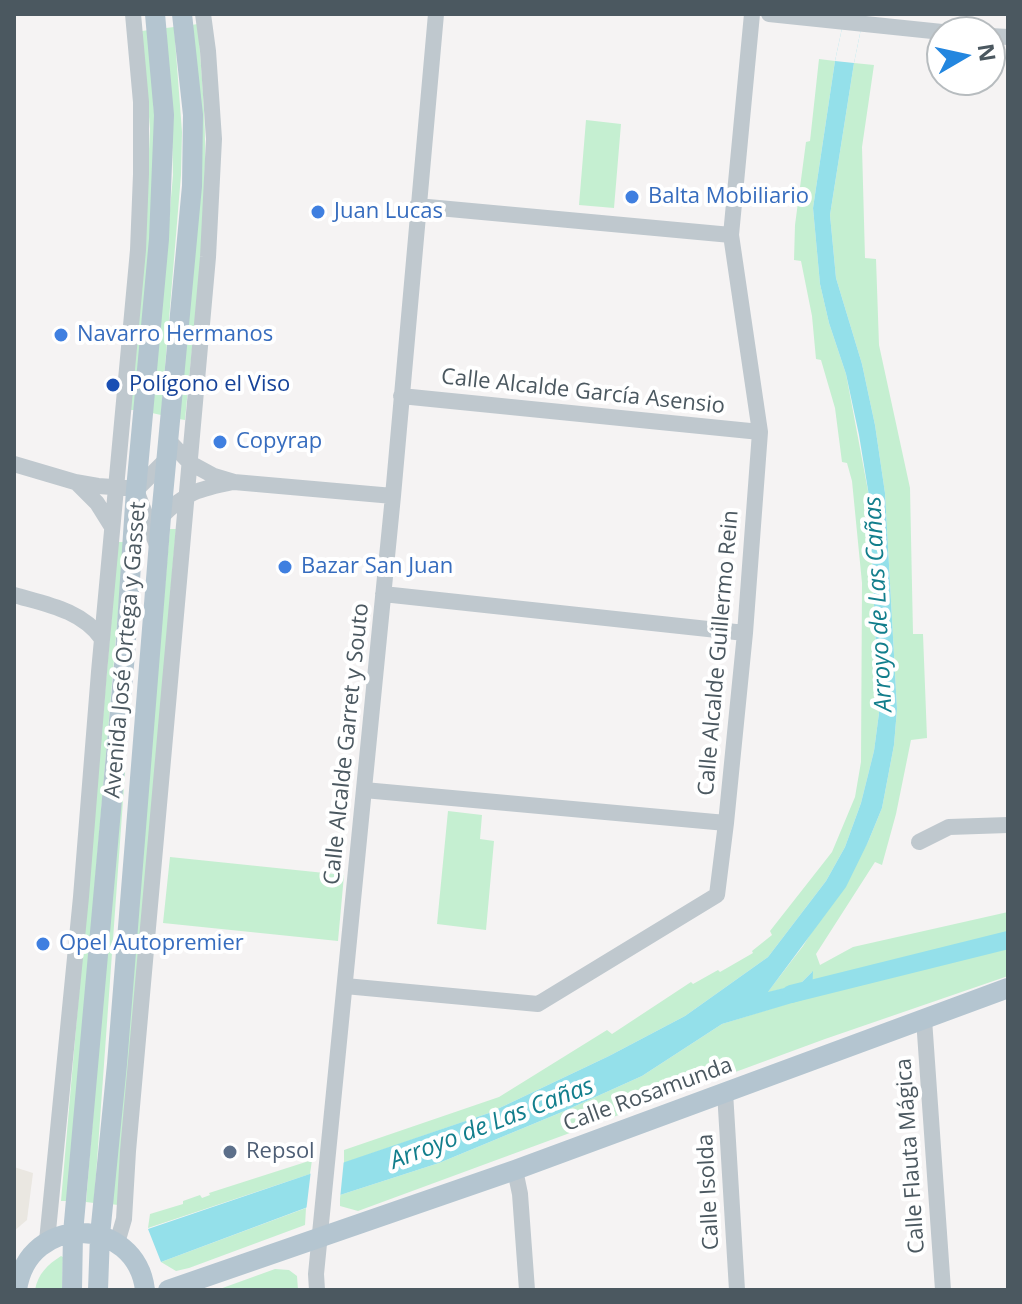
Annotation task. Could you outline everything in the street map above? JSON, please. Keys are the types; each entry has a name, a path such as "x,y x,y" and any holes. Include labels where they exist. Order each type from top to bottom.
{"main road":[{"name":"Avenida José Ortega y Gasset","path":"72,1290 73,1233 123,669 126,488 159,239 164,115 155,14"},
{"name":"Avenida José Ortega y Gasset","path":"98,1290 108,1239 118,1048 161,517 192,186 193,115 182,14"},
{"name":"Calle Rosamunda","path":"168,1290 321,1229 515,1170 1008,988"},
{"path":"17,1282 35,1250 47,1241 73,1233 108,1239 135,1261 145,1290"}],"street":[{"name":"Avenida José Ortega y Gasset","path":"47,1241 81,897 112,527 126,488 141,174 141,102 133,14"},
{"name":"Avenida José Ortega y Gasset","path":"108,1239 124,1219 208,257 214,139 203,14"},
{"name":"Calle Alcalde Garret y Souto","path":"317,1290 316,1274 393,496 436,14"},
{"name":"Calle Alcalde Guillermo Rein","path":"345,986 538,1004 717,895 745,633 760,432 731,235 752,14"},
{"path":"769,14 926,30"},
{"path":"417,206 731,235"},
{"name":"Calle Alcalde García Asensio","path":"401,396 760,432"},
{"path":"14,464 75,482 126,488 167,450 214,476 234,482 393,496"},
{"path":"75,482 97,503 112,527"},
{"path":"161,517 188,494 234,482"},
{"path":"126,488 159,551"},
{"path":"383,594 745,633"},
{"path":"14,595 80,617 102,639"},
{"path":"60,609 82,610 96,606 106,596"},
{"path":"364,790 726,823"},
{"path":"919,842 949,827 1008,825"},
{"name":"Calle Flauta Mágica","path":"924,1019 943,1290"},
{"name":"Calle Isolda","path":"725,1092 737,1290"},
{"path":"515,1170 520,1194 527,1290"}],"shaded area":[{"path":"14,1167 33,1173 27,1220 14,1231"}],"green space":[{"path":"198,24 205,129 204,196 185,420 179,419 191,25"},
{"path":"174,27 182,132 181,175 161,415 152,413 173,175 166,28"},
{"path":"149,30 155,128 152,217 134,410 129,410 146,216 150,129 142,31"},
{"path":"819,59 835,61 813,208 820,284 846,374 869,496 879,713 874,751 861,803 845,847 826,881 768,957 685,1016 489,1113 344,1163 344,1150 499,1097 607,1030 612,1034 691,982 693,984 718,970 720,972 753,953 772,935 770,931 832,852 855,797 861,762 862,583 852,481 847,463 842,462 835,408 821,360 816,359 812,316 801,261 794,260 795,225 806,142 810,141"},
{"path":"854,63 874,65 862,147 865,258 876,259 879,345 910,488 913,634 923,634 927,738 911,740 882,865 875,862 816,954 820,965 853,947 1008,912 1008,976 825,1039 358,1211 340,1206 340,1195 439,1163 642,1076 722,1024 812,996 812,972 800,984 767,993 803,946 868,842 882,808 894,745 897,709 885,493 862,364 836,278 830,215"},
{"path":"586,120 621,124 614,208 579,205"},
{"path":"170,529 176,529 118,1205 110,1204"},
{"path":"118,542 124,542 68,1201 61,1201"},
{"path":"123,744 127,745 94,1203 86,1202"},
{"path":"448,811 482,815 480,839 494,841 486,930 437,924"},
{"path":"170,857 344,875 338,941 163,923"},
{"path":"312,1160 310,1174 148,1228 150,1214"},
{"path":"306,1208 305,1225 189,1268 176,1271 161,1262"},
{"path":"61,1256 62,1290 35,1290 44,1270"},
{"path":"275,1269 289,1270 297,1276 298,1290 217,1290"}],"water":[{"name":"Arroyo de Las Cañas","path":"845,14 864,14 830,215 836,278 862,364 885,493 897,709 894,745 882,808 868,842 846,887 768,992 800,984 813,971 812,997 722,1024 642,1076 439,1163 340,1195 161,1262 148,1229 489,1113 685,1016 768,957 826,881 845,847 861,803 874,751 879,713 869,496 846,374 820,284 813,208"}],"pier":[{"path":"845,14 864,14 854,63 835,61"},
{"path":"344,1159 340,1199 306,1212 311,1170"}],"waterway":[{"path":"791,994 1008,940"}],"place":[{"name":"Balta Mobiliario","path":"632,197"},
{"name":"Juan Lucas","path":"318,212"},
{"name":"Navarro Hermanos","path":"61,335"},
{"name":"Polígono el Viso","path":"113,385"},
{"name":"Copyrap","path":"220,442"},
{"name":"Bazar San Juan","path":"285,567"},
{"name":"Opel Autopremier","path":"43,944"},
{"name":"Repsol","path":"230,1152"}]}
